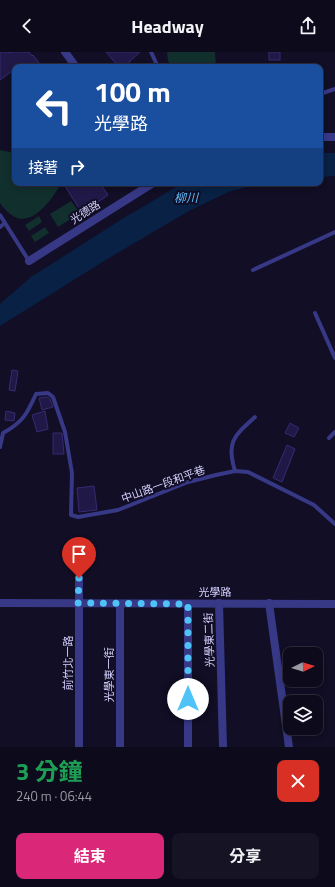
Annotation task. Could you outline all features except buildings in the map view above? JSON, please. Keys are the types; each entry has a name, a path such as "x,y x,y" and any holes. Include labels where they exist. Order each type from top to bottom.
{"street":[{"path":"65,52 74,64"},
{"path":"323,137 335,137"},
{"name":"光德路","path":"29,260 148,186"},
{"name":"前竹北一路","path":"79,578 79,747"},
{"name":"光學路","path":"0,603 335,604"},
{"name":"光學東二街","path":"219,603 223,747"},
{"path":"269,603 289,747"},
{"name":"光學東一街","path":"120,604 120,747"},
{"path":"188,604 188,747"}],"lane":[{"path":"151,52 157,64"},
{"path":"323,93 335,89"},
{"path":"0,216 29,260"},
{"path":"0,227 5,223"},
{"path":"254,270 335,232"},
{"path":"315,313 335,358"},
{"name":"中山路一段和平巷","path":"0,448 3,433 16,426 27,413 36,394 48,393 53,397 65,432 72,473 71,515 78,517 118,510 188,482 235,471 248,472 314,506 335,524"},
{"path":"235,471 231,458 231,446 238,432 255,417"},
{"path":"328,438 335,432"}],"green space":[{"path":"167,52 215,52 216,64 170,64 168,61"},
{"path":"0,150 12,152 12,186 59,186 49,202 43,208 37,213 24,219 17,218 7,212 0,203"},
{"path":"71,201 80,213 58,227 50,214"},
{"path":"39,216 42,222 29,231 25,225"},
{"path":"45,227 49,233 35,242 31,236"}],"water":[{"path":"323,153 335,153 335,176 323,177"},
{"name":"柳川","path":"178,186 251,186 228,192 189,211 109,258 0,326 0,304 31,277 122,219"}],"route":[{"path":"79,578 78,603 188,604 188,699"}]}
